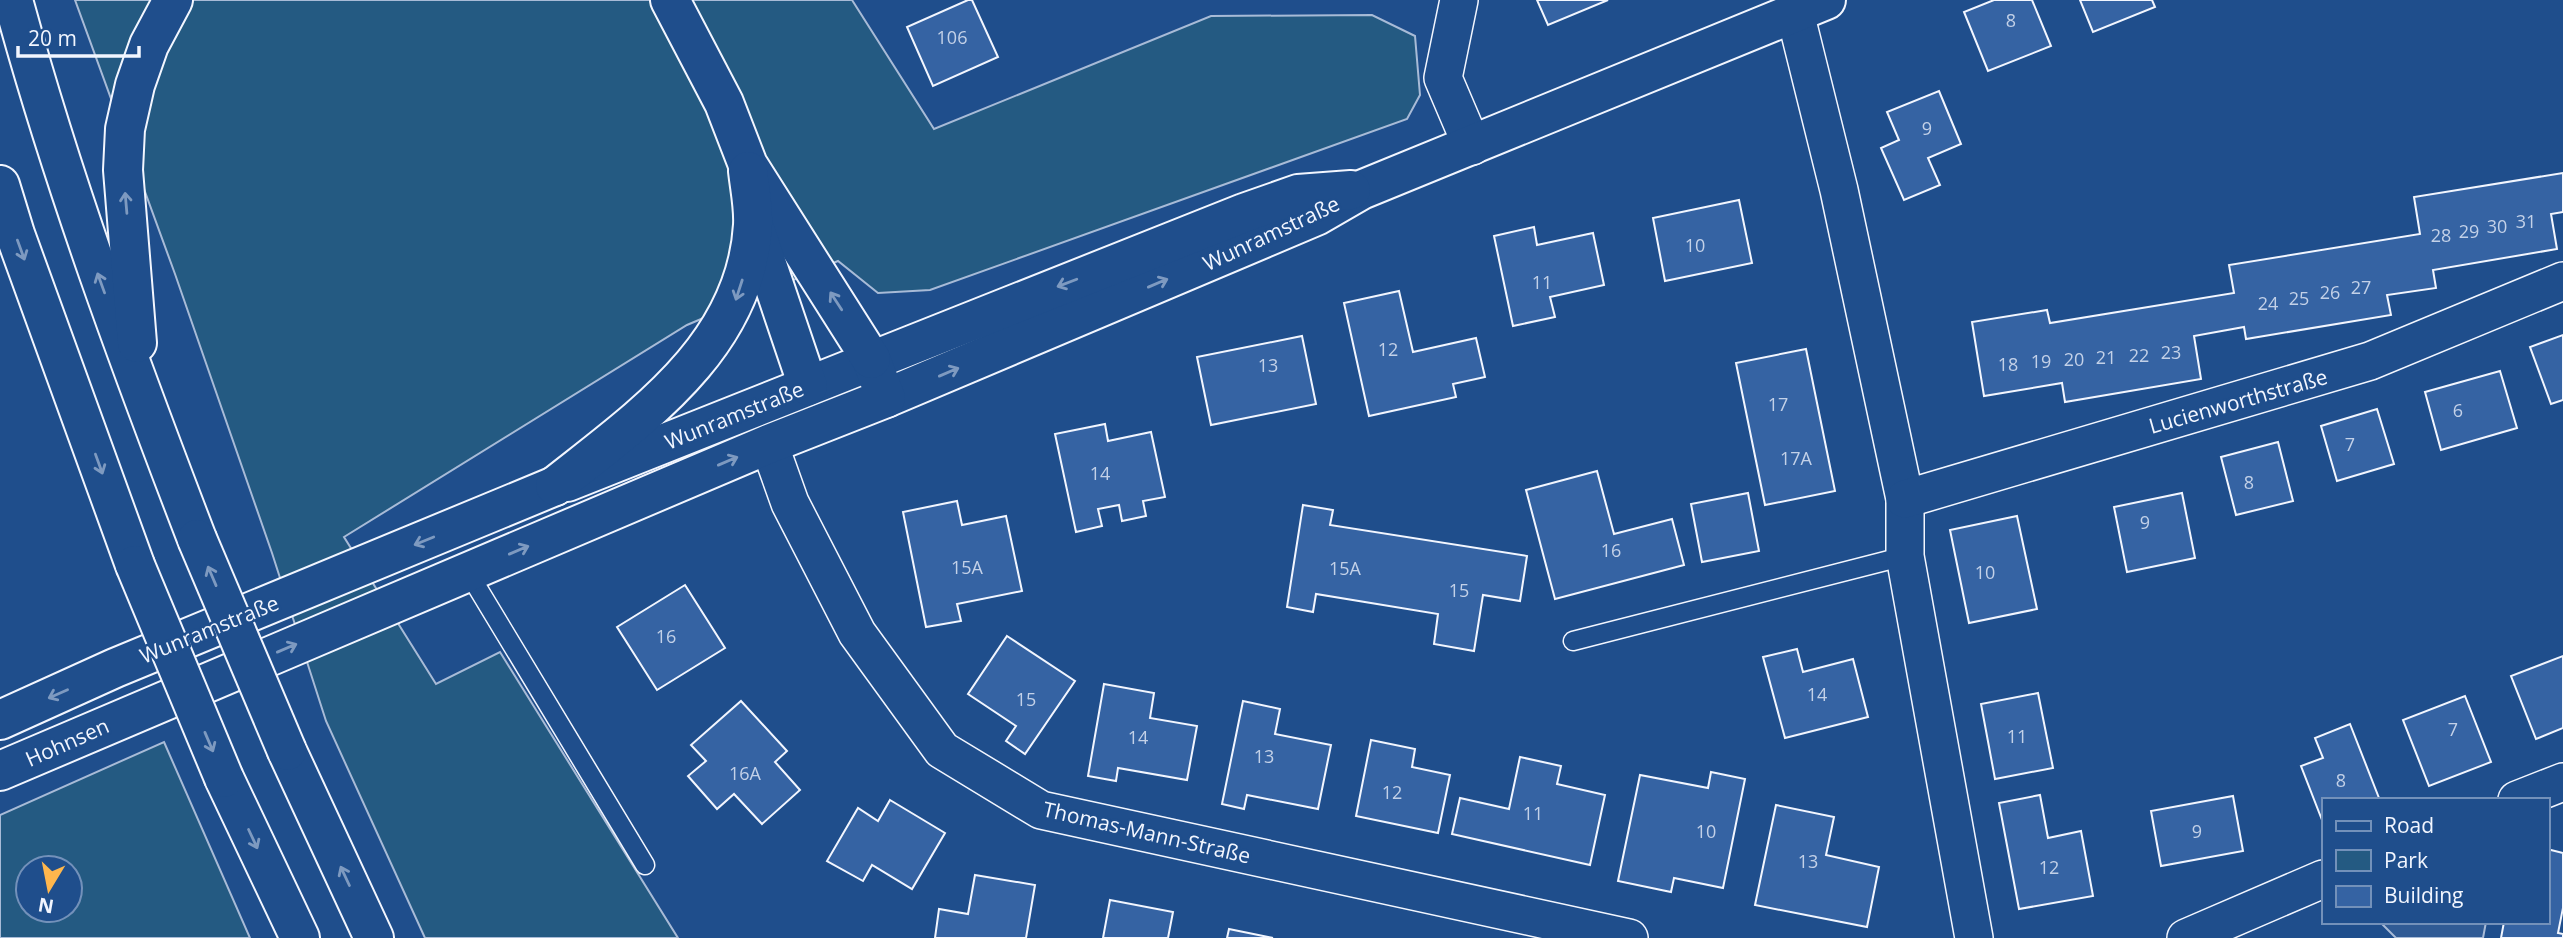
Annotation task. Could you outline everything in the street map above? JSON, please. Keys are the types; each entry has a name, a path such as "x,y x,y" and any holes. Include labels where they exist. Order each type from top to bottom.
{"main road":[{"path":"13,0 76,212 141,394 197,539 287,751 374,938"},
{"path":"141,394 123,170 125,129 135,85 149,45 173,0"},
{"path":"670,0 724,103 748,165 871,359 886,398"},
{"name":"Wunramstraße","path":"133,713 1316,216 1361,190 1811,6"},
{"path":"555,486 638,420 676,384 711,343 737,299 747,265 753,224 748,165"},
{"path":"0,186 135,565 224,778 300,938"},
{"name":"Wunramstraße","path":"0,720 115,668 555,486 1244,213 1298,194 1361,190"},
{"path":"753,224 808,386 825,421"},
{"name":"Hohnsen","path":"0,771 133,713"}],"street":[{"path":"1459,0 1443,78 1472,146"},
{"path":"1811,6 1839,190 1905,499 1905,556 1974,938"},
{"name":"Lucienworthstraße","path":"1905,499 2370,361 2563,281"},
{"name":"Thomas-Mann-Straße","path":"769,444 790,503 857,632 942,750 1041,810 1629,938"},
{"path":"2523,798 2563,782"},
{"path":"2186,938 2322,879"}],"lane":[{"path":"1573,641 1905,556"},
{"path":"468,572 645,865"}],"green space":[{"path":"75,0 852,0 934,129 1211,16 1372,15 1415,36 1420,95 1407,119 930,290 878,293 838,261 687,325 344,537 436,684 500,652 678,938 425,938 326,721 272,553 175,274"},
{"path":"164,742 250,938 0,938 0,815"}],"shaded area":[{"path":"2382,924 2486,924 2483,938 2396,938"}],"building":[{"path":"972,0 998,57 933,86 907,27"},
{"path":"1537,0 1608,0 1548,25"},
{"path":"1994,0 2032,0 2051,46 1988,71 1964,12"},
{"path":"2080,0 2152,0 2155,7 2093,32"},
{"path":"1939,91 1961,144 1928,158 1940,185 1904,200 1881,148 1899,140 1887,112"},
{"path":"2563,173 2563,212 2551,214 2557,249 2433,270 2436,288 2387,295 2391,315 2246,339 2244,327 2194,336 2201,379 2065,402 2062,383 1984,396 1972,322 2047,310 2050,323 2234,293 2229,265 2420,234 2414,197"},
{"path":"1739,200 1752,263 1665,281 1653,218"},
{"path":"1534,227 1537,245 1593,233 1604,285 1550,297 1555,317 1513,326 1494,236"},
{"path":"1399,291 1413,352 1476,338 1485,377 1453,384 1456,397 1369,416 1344,303"},
{"path":"2563,335 2563,400 2551,404 2530,347"},
{"path":"1302,336 1316,404 1211,425 1197,357"},
{"path":"1806,349 1835,491 1765,505 1736,363"},
{"path":"2500,371 2517,428 2441,450 2425,392"},
{"path":"2377,409 2394,464 2337,481 2321,426"},
{"path":"1105,424 1108,441 1151,432 1165,497 1143,501 1146,516 1122,521 1119,505 1098,509 1102,526 1076,532 1055,434"},
{"path":"2278,442 2293,501 2236,515 2221,457"},
{"path":"1597,471 1614,534 1672,519 1684,565 1555,599 1526,490"},
{"path":"1748,493 1759,551 1702,562 1691,504"},
{"path":"2182,493 2195,558 2127,572 2114,507"},
{"path":"957,501 962,525 1006,516 1022,591 957,604 961,621 926,627 903,512"},
{"path":"1303,505 1333,510 1330,525 1527,556 1520,601 1483,595 1474,651 1434,644 1438,614 1316,594 1313,612 1287,607"},
{"path":"2017,516 2037,609 1969,623 1950,530"},
{"path":"685,585 725,648 657,690 617,627"},
{"path":"1007,636 1075,681 1025,754 1006,741 1016,726 968,694"},
{"path":"1797,649 1803,672 1853,659 1868,717 1785,738 1763,657"},
{"path":"2563,656 2563,728 2536,739 2511,676"},
{"path":"1104,684 1154,693 1150,718 1197,726 1187,780 1118,768 1116,781 1088,776"},
{"path":"2038,693 2053,768 1995,779 1981,704"},
{"path":"2465,696 2491,762 2429,786 2403,720"},
{"path":"741,701 787,751 775,762 800,790 762,824 734,794 717,809 688,776 706,761 691,745"},
{"path":"1243,701 1280,709 1275,734 1331,745 1318,809 1247,795 1244,809 1222,804"},
{"path":"2350,724 2379,798 2322,798 2322,820 2301,766 2323,758 2315,738"},
{"path":"1371,740 1415,749 1412,767 1450,775 1438,833 1356,816"},
{"path":"1520,757 1561,766 1557,784 1605,795 1590,865 1452,834 1460,798 1509,809"},
{"path":"1711,772 1745,779 1723,888 1674,878 1671,892 1618,881 1640,775 1708,788"},
{"path":"2040,795 2048,838 2081,831 2093,896 2019,909 1999,803"},
{"path":"2233,796 2243,851 2161,866 2151,811"},
{"path":"890,800 945,833 912,889 872,865 863,881 827,861 858,808 878,821"},
{"path":"1776,805 1834,817 1826,855 1879,867 1867,927 1755,905"},
{"path":"2549,850 2563,853 2563,908 2558,933 2563,934 2563,938 2501,938 2504,924 2549,924"},
{"path":"975,875 1035,885 1026,938 935,938 939,909 968,914"},
{"path":"1110,900 1173,912 1168,938 1103,938"},
{"path":"1229,929 1273,938 1227,938"}]}
